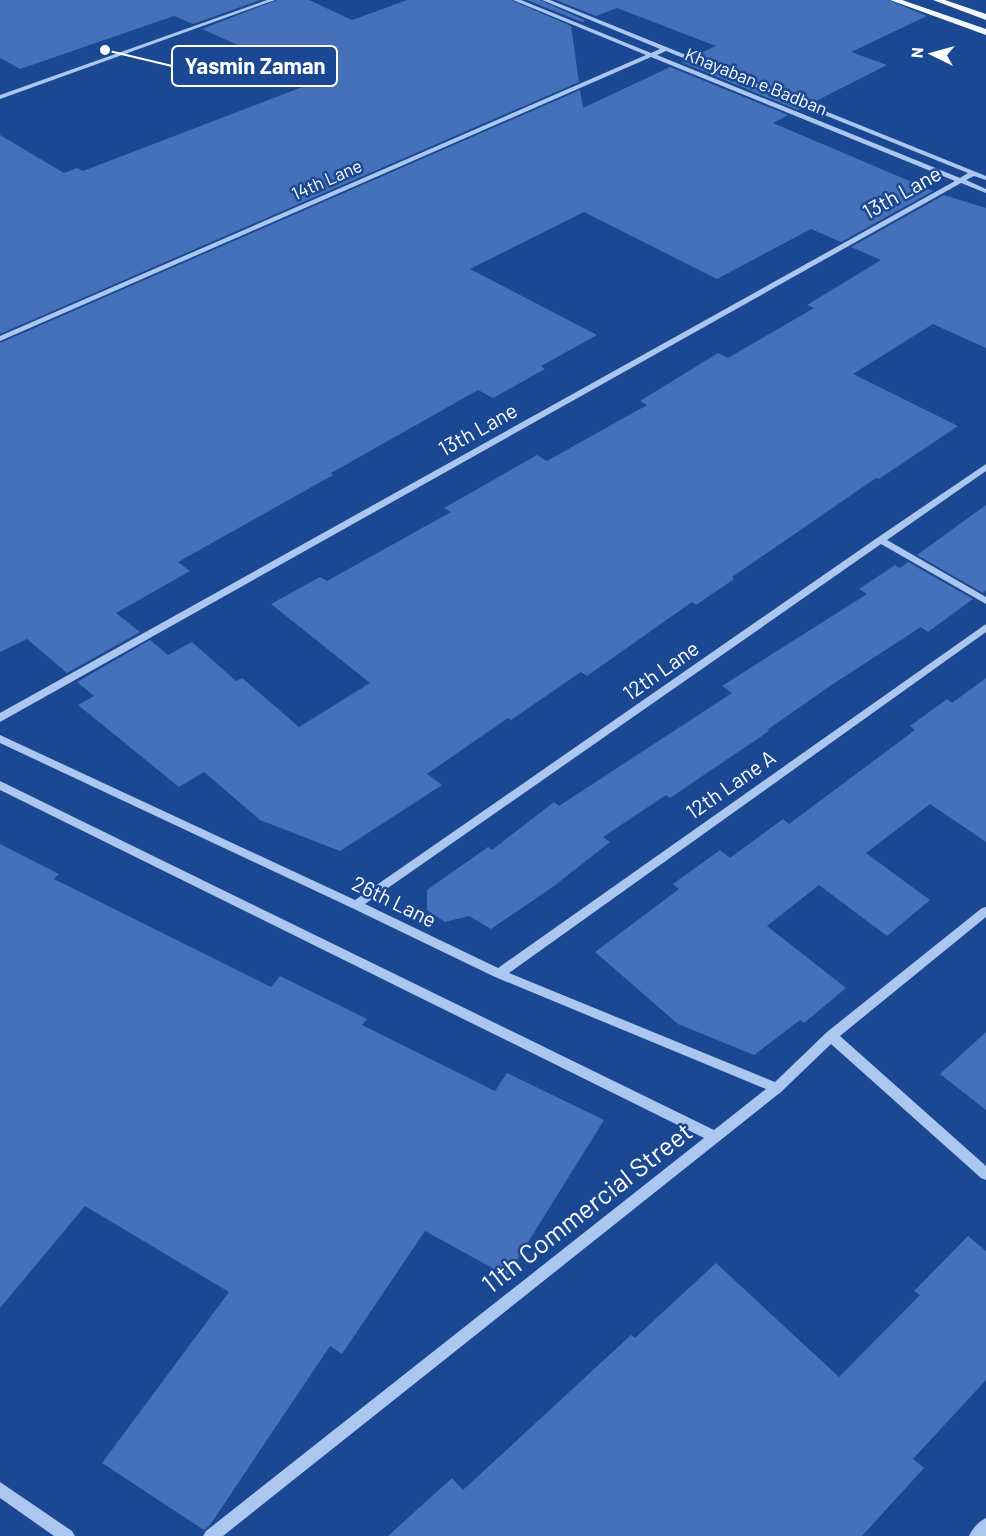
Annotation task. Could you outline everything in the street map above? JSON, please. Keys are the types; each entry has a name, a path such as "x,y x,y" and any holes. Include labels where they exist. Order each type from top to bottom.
{"main road":[{"path":"894,0 986,32"},
{"path":"937,0 986,17"}],"street":[{"path":"0,97 272,0"},
{"name":"Khayaban e Badban","path":"516,0 986,191"},
{"name":"Khayaban e Badban","path":"545,0 986,178"},
{"name":"14th Lane","path":"0,339 665,49"},
{"name":"13th Lane","path":"0,718 974,173"},
{"name":"12th Lane","path":"356,905 986,467"},
{"path":"880,540 986,601"},
{"name":"12th Lane A","path":"499,974 986,627"},
{"name":"26th Lane","path":"0,739 499,974 777,1088"},
{"path":"0,785 715,1137"},
{"name":"11th Commercial Street","path":"211,1536 777,1088 831,1036 986,911"},
{"path":"831,1036 986,1174"},
{"path":"0,1490 67,1536"},
{"path":"976,1536 986,1526"}],"building":[{"path":"0,0 260,0 193,24 174,16 20,69 0,58"},
{"path":"277,0 309,0 352,20 407,0 511,0 571,26 579,82 0,334 0,135 64,173 77,168 83,171 318,81 202,29"},
{"path":"527,0 540,0 586,21 582,22"},
{"path":"556,0 888,0 927,16 851,52 887,65 812,103 694,56 716,46 617,8 596,16"},
{"path":"684,61 802,108 798,110 681,62"},
{"path":"670,67 788,115 773,123 933,191 841,242 811,229 717,279 584,212 470,269 597,335 541,366 545,369 493,398 478,390 178,562 190,571 116,613 140,632 67,673 27,639 0,652 0,343 580,90 583,108"},
{"path":"944,195 986,208 986,348 933,324 853,374 958,426 879,479 876,478 732,577 734,579 696,605 692,602 587,676 581,672 511,720 508,718 427,774 442,785 340,851 260,820 204,772 179,787 78,705 94,696 77,682 150,640 168,655 192,642 236,681 242,678 299,727 370,683 271,604 320,577 327,581 451,512 444,508 537,455 547,461 647,405 640,401 718,353 728,358 814,308 807,305 881,260 851,247"},
{"path":"986,505 986,590 983,593 917,555"},
{"path":"908,562 973,599 928,632 921,627 830,686 767,730 769,731 670,798 666,795 603,837 610,842 554,886 491,929 469,916 445,922 427,910 427,890 488,847 492,850 554,802 559,806 732,693 722,686 867,594 859,589 895,565 900,568"},
{"path":"986,678 986,842 930,804 866,853 930,900 887,936 819,885 767,926 846,988 804,1023 800,1020 754,1055 678,1024 595,952 679,889 673,884 720,850 730,858 783,819 789,824 915,730 910,726 947,699 952,703"},
{"path":"0,844 59,874 54,879 271,987 280,976 367,1019 362,1025 495,1091 507,1073 604,1120 507,1276 425,1231 342,1354 330,1346 210,1525 204,1530 102,1463 229,1292 85,1206 0,1308"},
{"path":"986,1032 986,1110 940,1074"},
{"path":"968,1236 986,1251 986,1380 913,1459 924,1468 862,1536 388,1536 452,1478 463,1490 631,1335 635,1338 716,1263 839,1377 920,1295 914,1291"}],"place":[{"name":"Yasmin Zaman","path":"105,50"}]}
